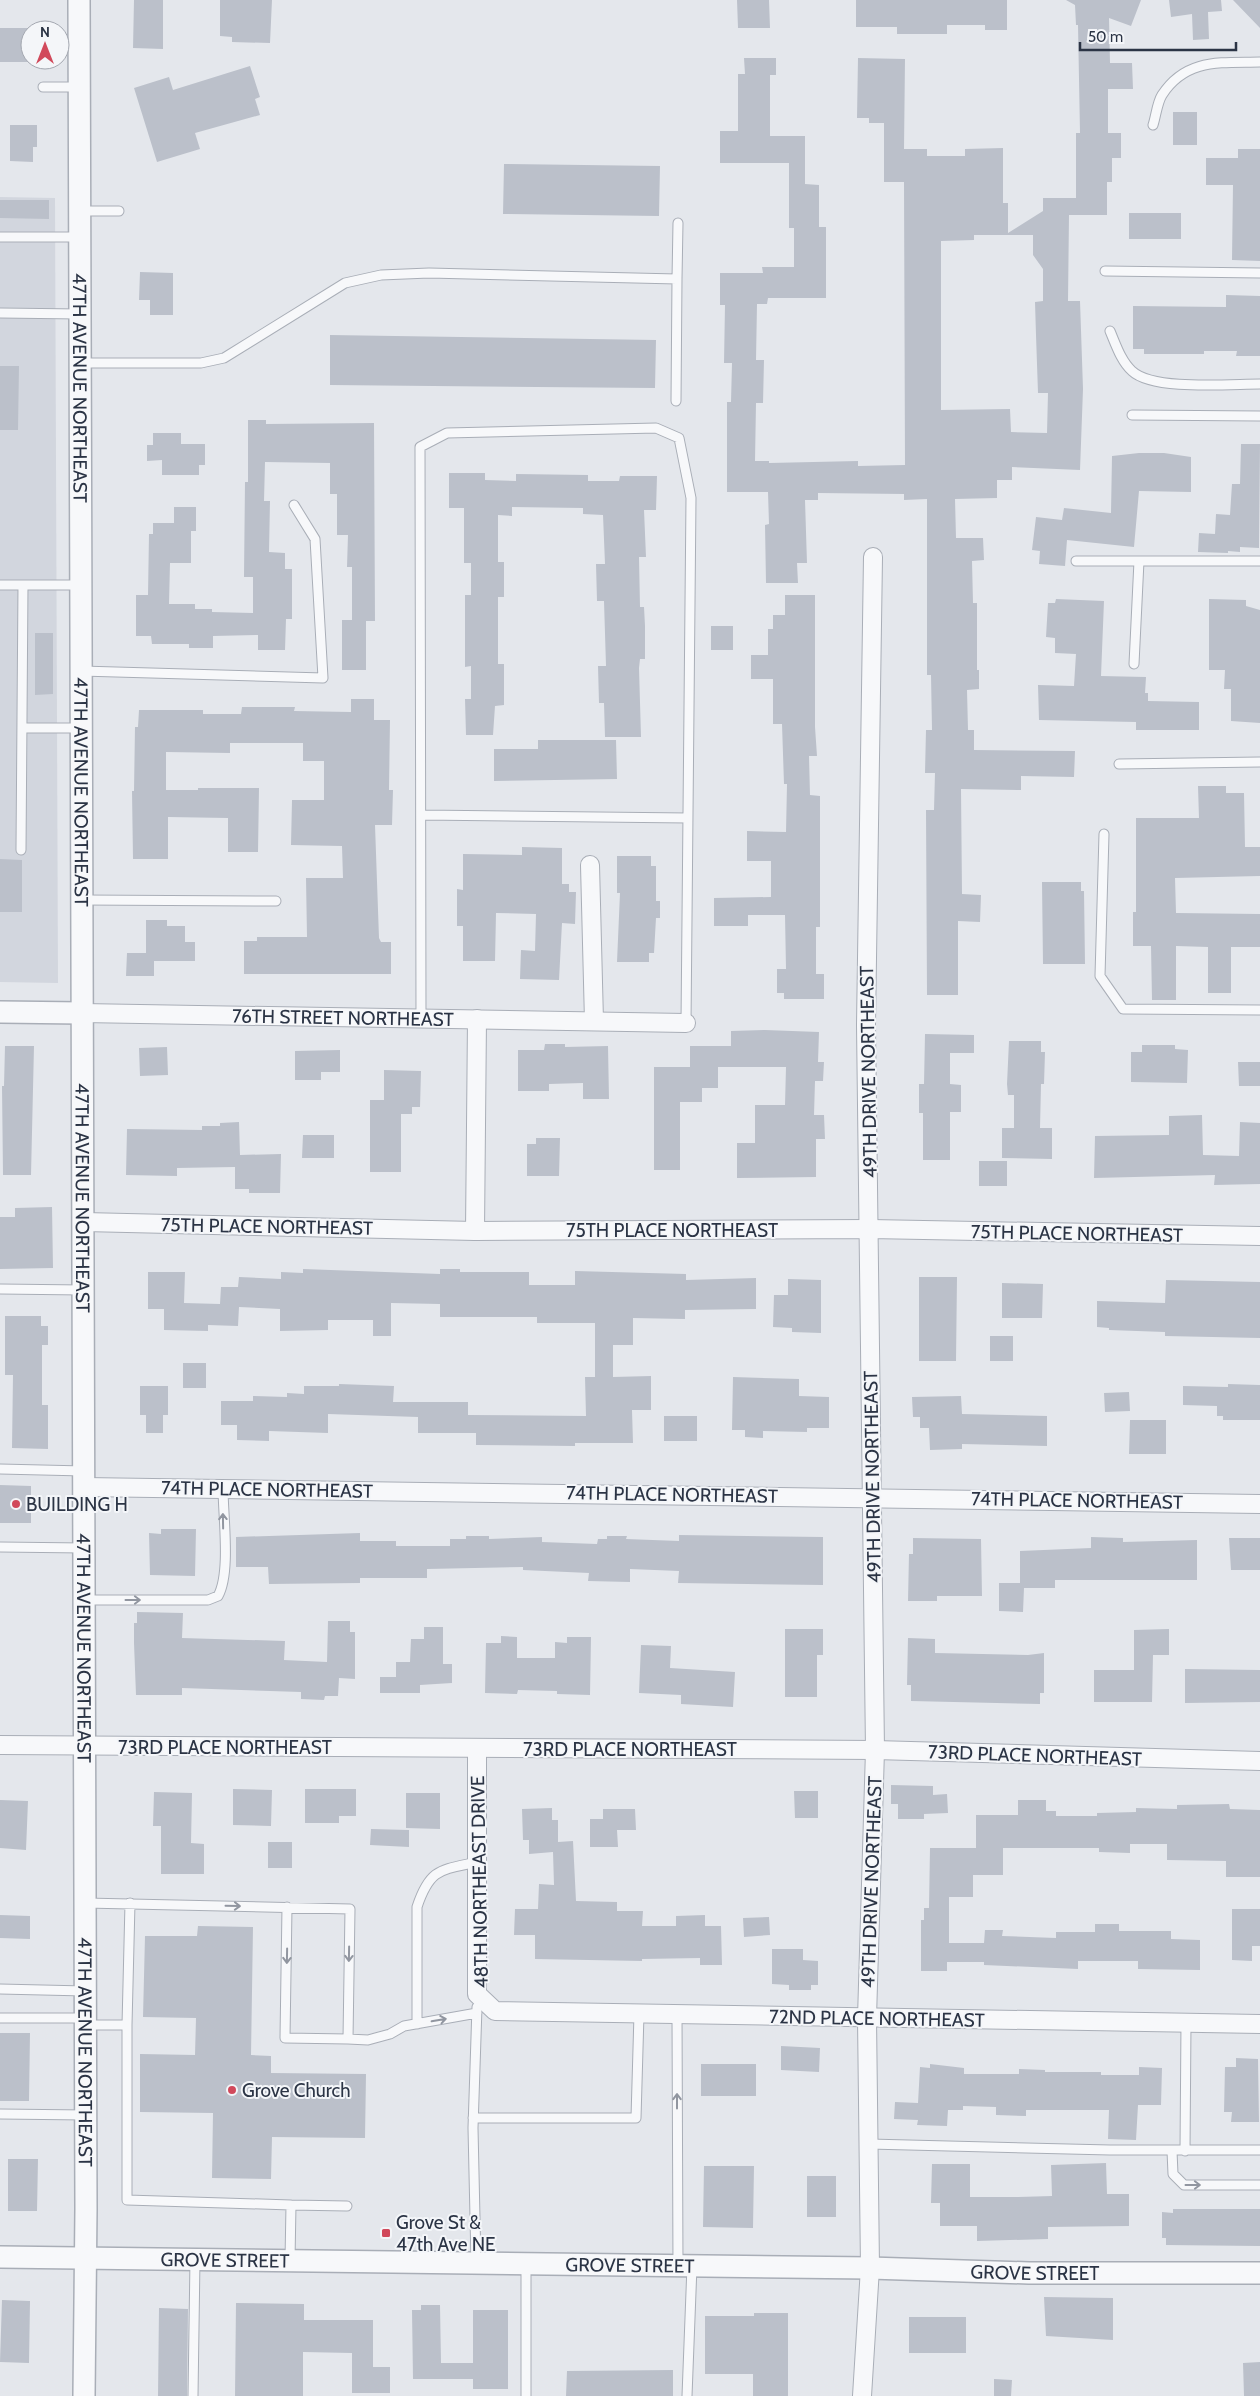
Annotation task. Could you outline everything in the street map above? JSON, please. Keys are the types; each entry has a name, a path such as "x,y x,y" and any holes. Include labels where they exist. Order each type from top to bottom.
{"street":[{"name":"47TH AVENUE NORTHEAST","path":"79,0 86,1991 84,2396"},
{"name":"49TH DRIVE NORTHEAST","path":"862,2396 870,2268 867,2018 876,1750 866,1025 873,557"},
{"path":"590,865 594,1021"},
{"name":"76TH STREET NORTHEAST","path":"0,1012 686,1023"},
{"path":"474,1231 477,1019"},
{"name":"75TH PLACE NORTHEAST","path":"84,1222 474,1231 870,1229 1260,1236"},
{"name":"74TH PLACE NORTHEAST","path":"84,1479 223,1488 872,1496 1260,1504"},
{"name":"73RD PLACE NORTHEAST","path":"0,1745 876,1750 1260,1761"},
{"name":"48TH NORTHEAST DRIVE","path":"477,1748 477,1992 494,2011"},
{"name":"72ND PLACE NORTHEAST","path":"494,2011 1260,2024"},
{"name":"GROVE STREET","path":"0,2256 870,2268 1030,2273 1260,2274"}],"lane":[{"path":"1153,126 1161,96 1184,72 1192,67 1227,62 1260,62"},
{"path":"43,87 79,87"},
{"path":"80,211 119,211"},
{"path":"676,401 678,223"},
{"path":"0,237 80,237"},
{"path":"1105,271 1260,274"},
{"path":"80,363 200,363 224,358 345,283 381,275 429,273 677,279"},
{"path":"0,313 80,314"},
{"path":"1110,331 1122,359 1132,372 1145,380 1173,384 1260,384"},
{"path":"1132,416 1260,416"},
{"path":"421,1018 420,447 447,433 656,428 679,438 691,498 686,1023"},
{"path":"81,671 323,678 315,539 294,506"},
{"path":"1076,560 1260,561"},
{"path":"1134,664 1138,560"},
{"path":"0,585 81,586"},
{"path":"21,850 23,585"},
{"path":"22,728 81,728"},
{"path":"1119,764 1260,762"},
{"path":"421,814 688,818"},
{"path":"1104,834 1100,976 1123,1009 1260,1010"},
{"path":"82,900 276,901"},
{"path":"0,1289 83,1290"},
{"path":"0,1470 84,1479"},
{"path":"84,1600 208,1600 218,1596 223,1587 225,1572 223,1488"},
{"path":"0,1547 84,1548"},
{"path":"418,2024 417,1907 419,1900 428,1881 434,1874 477,1862"},
{"path":"85,1903 350,1909 348,2039"},
{"path":"130,1903 126,2200 347,2206"},
{"path":"287,1907 285,2038 368,2040 390,2034 404,2026 477,2013"},
{"path":"0,1989 86,1991"},
{"path":"476,2263 473,2118 477,1992"},
{"path":"473,2118 636,2118 639,2014"},
{"path":"677,2014 677,2150 685,2265 687,2396"},
{"path":"0,2018 127,2024"},
{"path":"1185,2151 1186,2023"},
{"path":"0,2114 86,2115"},
{"path":"869,2144 1185,2151 1260,2150"},
{"path":"1172,2150 1173,2174 1184,2185 1260,2185"},
{"path":"290,2260 291,2204"},
{"path":"193,2396 195,2259"},
{"path":"526,2263 526,2396"}],"shaded area":[{"path":"0,197 55,198 58,983 0,982"}],"building":[{"path":"134,0 163,0 163,49 133,48"},
{"path":"220,0 272,0 270,43 232,42 232,37 220,36"},
{"path":"737,0 769,0 770,28 738,28"},
{"path":"856,0 1007,0 1007,30 985,30 985,25 947,25 947,34 897,34 897,27 856,27"},
{"path":"1066,0 1141,0 1131,26 1109,18 1110,63 1132,63 1133,89 1108,89 1108,133 1121,133 1121,158 1112,158 1112,182 1107,182 1107,215 1069,215 1068,301 1080,301 1083,389 1080,470 1012,467 1012,480 997,480 997,498 955,499 956,538 983,538 984,560 972,561 973,603 977,603 977,670 979,670 979,689 967,690 968,730 974,730 974,750 1075,751 1074,777 1021,776 1021,790 961,789 962,894 981,895 980,922 958,921 958,995 927,995 926,810 934,810 935,773 925,773 926,730 932,730 931,675 927,675 927,499 904,500 904,494 818,493 818,500 805,500 807,563 797,563 798,583 766,583 765,525 769,524 768,492 727,492 727,402 731,402 732,363 724,363 725,305 720,305 720,273 763,273 762,267 794,267 794,228 789,228 789,163 720,163 720,131 738,131 738,74 745,74 744,58 776,58 776,75 770,75 770,136 805,136 805,184 819,185 819,227 826,227 826,298 768,298 767,304 757,304 756,360 764,360 763,403 756,403 755,461 769,461 769,463 858,461 858,466 905,465 904,182 884,182 884,123 869,123 869,118 857,118 858,58 905,59 904,149 927,149 927,156 965,156 965,149 1003,148 1003,203 1008,203 1008,233 1043,211 1043,198 1076,198 1076,133 1080,133 1078,25 1076,25 1075,5","holes":["974,235 1033,235 1033,255 1043,269 1043,301 1035,302 1038,393 1048,393 1047,433 1011,432 1010,409 941,410 941,241 974,240"]},
{"path":"1169,0 1221,0 1222,11 1208,12 1209,39 1193,40 1192,14 1171,17"},
{"path":"1233,0 1260,0 1260,28"},
{"path":"0,28 20,28 20,62 0,62"},
{"path":"250,66 260,97 255,99 260,115 195,133 200,149 157,162 134,88 169,77 173,90"},
{"path":"1173,112 1197,112 1197,145 1173,145"},
{"path":"10,125 37,125 37,147 33,147 33,162 10,161"},
{"path":"1238,149 1260,149 1260,261 1232,260 1233,185 1206,185 1206,158 1238,158"},
{"path":"504,164 660,166 659,216 503,214"},
{"path":"0,200 49,200 49,219 0,218"},
{"path":"1129,213 1181,213 1181,239 1129,239"},
{"path":"140,272 173,273 173,315 150,315 150,300 139,300"},
{"path":"1226,295 1260,296 1260,356 1236,356 1237,351 1204,351 1204,354 1144,354 1144,349 1133,349 1133,306 1226,307"},
{"path":"330,335 656,340 655,388 330,385"},
{"path":"0,366 19,366 18,430 0,430"},
{"path":"248,420 266,420 266,424 374,423 375,621 366,621 366,670 342,670 342,620 352,620 352,567 347,567 348,535 337,535 337,494 330,494 330,463 265,462 264,501 270,501 269,552 285,553 285,569 292,569 292,619 286,619 285,650 258,650 258,635 213,636 213,648 189,648 189,644 152,644 151,636 136,636 136,595 148,595 149,534 153,534 153,523 174,523 174,507 196,507 196,531 191,531 191,563 170,563 169,604 195,604 195,609 212,609 212,612 253,613 253,577 244,577 245,482 248,482"},
{"path":"153,433 181,433 181,444 205,444 205,465 199,465 199,475 162,475 162,460 147,461 147,445 153,445"},
{"path":"1241,444 1260,444 1259,548 1240,547 1240,552 1228,551 1228,553 1198,552 1199,533 1215,534 1216,514 1230,515 1232,484 1240,484"},
{"path":"1164,453 1191,457 1191,492 1139,491 1134,547 1067,540 1065,566 1039,564 1040,551 1032,550 1036,517 1062,520 1064,508 1111,513 1112,456"},
{"path":"449,473 485,473 485,480 516,481 516,474 588,475 588,481 619,481 620,476 657,476 656,510 644,510 646,557 639,557 640,607 644,607 645,626 645,659 640,659 639,668 641,737 605,737 604,703 599,703 598,666 606,666 604,601 597,601 596,564 605,564 603,515 583,514 583,508 512,507 512,516 498,515 498,562 504,562 504,597 498,597 498,664 504,664 504,705 495,706 493,735 466,735 465,699 471,699 471,666 465,667 465,595 471,595 471,563 464,563 464,508 449,508"},
{"path":"785,595 815,595 815,727 817,756 809,756 810,795 820,796 820,927 816,927 816,974 824,974 824,999 784,999 784,993 777,993 777,969 786,969 785,915 748,915 748,926 714,926 714,898 771,897 771,861 747,861 747,831 786,832 787,784 784,784 782,724 773,724 773,679 751,679 751,655 768,655 768,629 773,629 773,615 785,615"},
{"path":"1056,599 1104,601 1101,676 1146,677 1145,693 1148,693 1148,701 1199,702 1199,730 1136,730 1136,722 1039,720 1038,685 1074,686 1076,654 1055,653 1055,638 1046,637 1048,603 1055,603"},
{"path":"1209,599 1246,600 1246,606 1260,610 1260,723 1231,721 1231,689 1224,689 1225,670 1209,670"},
{"path":"711,626 733,626 733,650 711,650"},
{"path":"35,633 53,633 53,694 35,695"},
{"path":"351,699 374,699 374,720 390,720 389,790 393,790 392,825 375,825 379,938 381,942 391,942 391,974 244,974 244,941 257,941 257,937 307,937 306,878 343,878 342,846 291,845 292,800 324,800 324,761 303,761 303,743 230,743 230,753 166,752 166,790 259,788 258,852 228,852 228,818 168,817 168,859 133,859 132,791 134,791 135,727 138,727 139,710 203,710 203,714 241,714 242,707 295,707 294,711 351,712"},
{"path":"538,740 616,740 617,779 494,781 494,749 538,749"},
{"path":"1198,786 1226,786 1226,793 1244,793 1245,847 1260,847 1260,876 1175,878 1176,913 1260,914 1260,947 1231,947 1231,993 1208,993 1208,947 1176,946 1176,1000 1152,1000 1151,946 1133,946 1133,912 1136,912 1136,818 1199,818"},
{"path":"522,847 562,848 562,884 569,884 569,892 576,892 575,924 562,923 559,980 520,979 521,950 535,951 536,914 496,913 495,961 463,961 463,926 457,926 457,889 463,890 463,854 522,855"},
{"path":"617,856 651,856 651,866 656,866 656,901 660,901 660,918 656,918 654,953 649,953 649,962 617,962 620,893 617,893"},
{"path":"0,859 22,860 22,912 0,912"},
{"path":"1042,882 1081,882 1081,891 1084,891 1085,964 1043,964"},
{"path":"146,920 167,920 167,926 185,926 185,942 195,942 195,961 154,961 154,976 126,976 127,953 146,953"},
{"path":"731,1031 819,1032 818,1062 824,1062 823,1081 815,1081 814,1115 824,1115 825,1139 816,1139 816,1177 737,1178 737,1143 755,1143 755,1105 785,1105 786,1067 718,1067 718,1088 702,1088 702,1102 680,1102 680,1170 654,1170 654,1067 690,1067 690,1046 731,1046"},
{"path":"925,1034 974,1035 974,1053 950,1053 950,1084 961,1085 961,1112 950,1112 950,1160 923,1160 923,1113 919,1113 919,1084 924,1084"},
{"path":"1009,1041 1041,1041 1041,1052 1045,1052 1044,1084 1041,1084 1040,1128 1052,1128 1052,1159 1002,1158 1002,1128 1014,1128 1014,1095 1008,1095 1007,1084"},
{"path":"545,1044 565,1044 565,1047 608,1046 609,1099 583,1099 583,1083 549,1084 549,1091 518,1091 518,1050 544,1050"},
{"path":"1142,1045 1175,1045 1175,1049 1188,1050 1187,1083 1131,1082 1131,1052 1142,1052"},
{"path":"5,1046 34,1046 31,1175 3,1175 2,1086 4,1086"},
{"path":"167,1047 168,1075 140,1076 139,1048"},
{"path":"340,1050 340,1072 321,1072 321,1080 295,1080 295,1051"},
{"path":"1238,1062 1260,1062 1260,1086 1239,1086"},
{"path":"384,1070 421,1071 420,1107 412,1107 412,1114 401,1114 401,1172 370,1172 370,1100 384,1100"},
{"path":"1202,1115 1203,1155 1239,1156 1240,1122 1260,1123 1260,1184 1214,1185 1215,1175 1094,1178 1095,1136 1169,1135 1169,1116"},
{"path":"239,1122 240,1155 281,1154 280,1193 249,1193 249,1189 235,1189 235,1167 177,1168 177,1176 126,1175 127,1129 202,1130 202,1126 220,1126 220,1123"},
{"path":"303,1135 334,1135 334,1158 302,1158"},
{"path":"536,1138 560,1138 559,1176 527,1176 527,1144 536,1144"},
{"path":"979,1161 1007,1161 1007,1186 979,1186"},
{"path":"52,1207 53,1268 0,1269 0,1217 15,1217 15,1208"},
{"path":"303,1269 440,1274 440,1269 460,1269 460,1272 529,1272 529,1285 575,1285 575,1271 686,1274 686,1280 756,1278 756,1309 685,1310 685,1319 633,1318 633,1345 613,1345 613,1377 651,1376 651,1410 632,1410 633,1443 575,1443 575,1446 476,1445 476,1433 418,1433 418,1417 328,1414 328,1433 269,1431 269,1441 237,1440 237,1425 221,1425 221,1401 253,1401 253,1396 287,1397 287,1393 304,1394 304,1386 339,1386 339,1384 394,1386 393,1402 468,1402 468,1415 586,1416 585,1377 595,1377 595,1323 537,1323 537,1317 440,1317 440,1304 391,1303 391,1336 373,1336 373,1320 328,1320 328,1330 280,1331 280,1309 239,1307 238,1326 208,1325 208,1331 164,1330 164,1309 148,1309 148,1272 185,1272 184,1303 220,1304 221,1287 238,1287 239,1277 281,1279 281,1272 303,1273"},
{"path":"919,1277 957,1277 956,1361 919,1361"},
{"path":"788,1279 821,1280 821,1333 792,1332 792,1328 773,1327 774,1295 788,1295"},
{"path":"1166,1280 1260,1282 1260,1338 1165,1336 1165,1332 1109,1330 1109,1328 1097,1327 1097,1301 1165,1303"},
{"path":"1002,1283 1043,1284 1042,1318 1002,1318"},
{"path":"5,1316 41,1316 41,1326 48,1326 48,1345 42,1345 42,1405 48,1405 48,1449 12,1448 13,1375 5,1375"},
{"path":"990,1336 1013,1336 1013,1361 990,1361"},
{"path":"183,1363 206,1363 206,1388 183,1388"},
{"path":"733,1377 799,1379 799,1396 829,1397 829,1428 807,1428 807,1432 763,1431 763,1438 745,1437 745,1430 732,1430"},
{"path":"1228,1384 1260,1385 1260,1420 1223,1420 1223,1416 1217,1416 1217,1406 1183,1405 1183,1386 1228,1387"},
{"path":"140,1386 168,1386 168,1415 163,1415 163,1433 146,1433 146,1415 140,1415"},
{"path":"1129,1392 1130,1411 1105,1412 1104,1393"},
{"path":"961,1396 962,1414 1047,1416 1047,1446 962,1444 962,1449 930,1450 929,1428 920,1428 920,1417 913,1417 912,1397"},
{"path":"664,1416 697,1416 697,1441 664,1441"},
{"path":"1130,1420 1166,1420 1166,1454 1129,1454"},
{"name":"BUILDING H","path":"0,1485 31,1486 31,1523 0,1523"},
{"path":"161,1529 196,1529 195,1576 150,1575 149,1533 161,1534"},
{"path":"360,1533 360,1541 396,1541 396,1546 450,1546 450,1539 466,1539 466,1536 489,1536 489,1539 542,1537 542,1542 597,1544 598,1539 607,1539 607,1536 627,1536 626,1539 679,1541 679,1535 823,1537 823,1585 678,1583 679,1571 630,1569 630,1582 588,1581 589,1573 523,1570 523,1567 427,1569 427,1578 360,1578 360,1583 269,1584 268,1567 236,1567 236,1537"},
{"path":"1091,1537 1123,1538 1123,1542 1197,1540 1197,1580 1055,1580 1055,1588 1024,1588 1023,1612 999,1611 999,1583 1020,1583 1020,1551 1091,1548"},
{"path":"913,1538 981,1539 982,1596 937,1596 937,1601 908,1601 909,1554 913,1554"},
{"path":"1229,1538 1260,1538 1260,1570 1231,1570"},
{"path":"137,1612 183,1613 182,1638 285,1641 284,1660 327,1662 328,1621 350,1621 350,1632 355,1632 355,1679 339,1678 338,1696 325,1696 324,1700 301,1699 301,1692 182,1688 182,1695 136,1695 134,1623 137,1623"},
{"path":"424,1627 443,1627 443,1664 452,1664 452,1683 420,1685 420,1693 380,1693 380,1677 396,1677 396,1662 410,1662 411,1639 424,1639"},
{"path":"785,1629 823,1629 823,1655 817,1655 817,1697 785,1697"},
{"path":"1169,1629 1169,1655 1153,1655 1152,1702 1094,1702 1094,1670 1134,1670 1134,1630"},
{"path":"501,1636 517,1637 517,1658 555,1658 555,1642 567,1643 567,1637 591,1637 590,1695 557,1694 557,1691 518,1690 517,1694 485,1693 486,1643 501,1643"},
{"path":"908,1638 935,1639 935,1653 1028,1655 1044,1653 1044,1693 1040,1693 1040,1704 911,1701 911,1685 907,1685"},
{"path":"641,1645 671,1646 670,1668 735,1672 733,1707 681,1704 681,1695 639,1693"},
{"path":"1185,1669 1260,1670 1260,1702 1185,1703"},
{"path":"891,1785 933,1786 933,1795 947,1794 948,1813 924,1814 924,1819 898,1819 898,1804 891,1804"},
{"path":"233,1789 272,1790 271,1826 233,1825"},
{"path":"305,1789 356,1789 356,1816 339,1816 339,1823 305,1823"},
{"path":"794,1791 818,1791 818,1818 795,1818"},
{"path":"154,1792 192,1793 191,1843 204,1844 204,1874 161,1874 161,1826 153,1826"},
{"path":"406,1793 440,1793 440,1829 406,1828"},
{"path":"0,1800 28,1801 26,1850 0,1848"},
{"path":"1018,1800 1046,1800 1046,1811 1056,1811 1056,1816 1097,1816 1097,1813 1136,1812 1136,1808 1177,1809 1177,1805 1229,1804 1230,1809 1260,1810 1260,1877 1226,1877 1226,1861 1167,1860 1167,1844 1130,1844 1130,1853 1099,1852 1099,1848 1003,1848 1003,1875 973,1875 973,1897 949,1897 949,1943 984,1943 985,1930 1003,1930 1002,1936 1056,1938 1056,1932 1095,1932 1095,1924 1119,1924 1119,1931 1171,1931 1171,1939 1200,1940 1200,1970 1138,1969 1138,1961 1078,1961 1078,1969 984,1965 984,1962 947,1962 947,1971 921,1971 921,1920 924,1920 924,1908 929,1908 930,1848 976,1848 976,1815 1018,1815"},
{"path":"552,1808 552,1820 558,1820 558,1842 573,1841 576,1901 617,1902 617,1911 643,1911 642,1926 676,1926 676,1916 705,1915 705,1926 721,1926 722,1965 700,1965 700,1958 642,1959 642,1961 535,1959 535,1935 514,1935 515,1909 538,1909 539,1884 554,1885 553,1852 529,1854 529,1840 523,1840 522,1809"},
{"path":"603,1809 635,1809 636,1830 617,1830 618,1847 590,1847 590,1819 603,1819"},
{"path":"371,1829 409,1830 409,1847 370,1845"},
{"path":"268,1842 292,1842 292,1868 268,1868"},
{"path":"1232,1909 1260,1909 1260,1946 1252,1946 1252,1961 1232,1960"},
{"path":"0,1915 30,1916 30,1939 0,1938"},
{"path":"769,1917 770,1935 744,1937 743,1918"},
{"path":"198,1926 253,1927 251,2055 271,2056 271,2073 366,2074 365,2138 272,2137 271,2179 212,2178 213,2113 140,2112 140,2054 195,2055 196,2018 143,2017 145,1936 197,1936"},
{"path":"772,1949 803,1949 803,1960 818,1961 818,1985 811,1985 811,1990 789,1990 789,1985 772,1984"},
{"path":"0,2033 30,2033 29,2101 0,2101"},
{"path":"781,2046 820,2048 819,2072 781,2070"},
{"path":"1236,2058 1258,2059 1259,2122 1231,2122 1232,2112 1224,2112 1225,2067 1236,2067"},
{"path":"701,2064 756,2064 756,2096 701,2096"},
{"path":"930,2064 964,2068 964,2074 1019,2074 1019,2069 1045,2070 1045,2072 1101,2072 1101,2075 1139,2075 1139,2067 1162,2068 1161,2105 1138,2105 1136,2140 1108,2139 1109,2110 1026,2110 1026,2116 996,2115 996,2107 963,2106 963,2110 948,2110 947,2126 917,2125 918,2120 894,2119 895,2102 918,2103 920,2067 930,2068"},
{"path":"8,2159 38,2159 37,2211 8,2211"},
{"path":"1106,2163 1107,2194 1129,2194 1129,2226 1048,2227 1048,2239 977,2241 977,2226 940,2226 940,2203 931,2203 932,2164 970,2164 970,2197 1018,2197 1052,2196 1051,2165"},
{"path":"704,2166 754,2166 753,2228 703,2227"},
{"path":"807,2176 836,2176 836,2217 807,2217"},
{"path":"1173,2209 1260,2209 1260,2246 1166,2245 1166,2238 1162,2238 1162,2212 1173,2213"},
{"path":"1044,2297 1113,2298 1113,2340 1046,2336"},
{"path":"2,2300 30,2301 29,2363 0,2362"},
{"path":"236,2303 304,2304 304,2320 373,2320 373,2367 390,2367 390,2393 352,2393 352,2353 303,2352 303,2396 235,2396"},
{"path":"421,2305 440,2305 441,2363 473,2363 473,2310 508,2310 508,2389 473,2389 473,2379 413,2379 412,2310 421,2310"},
{"path":"159,2308 188,2309 187,2396 158,2396"},
{"path":"754,2313 788,2313 788,2396 753,2396 753,2374 705,2374 705,2316 754,2316"},
{"path":"909,2317 966,2317 966,2353 909,2353"},
{"path":"1260,2362 1260,2396 1244,2396 1243,2363"},
{"path":"673,2370 673,2396 566,2396 567,2371"},
{"path":"994,2379 1012,2380 1011,2396 994,2396"}],"place":[{"name":"BUILDING H","path":"16,1504"},
{"name":"Grove Church","path":"232,2090"},
{"name":"Grove St & 47th Ave NE","path":"386,2233"}]}
